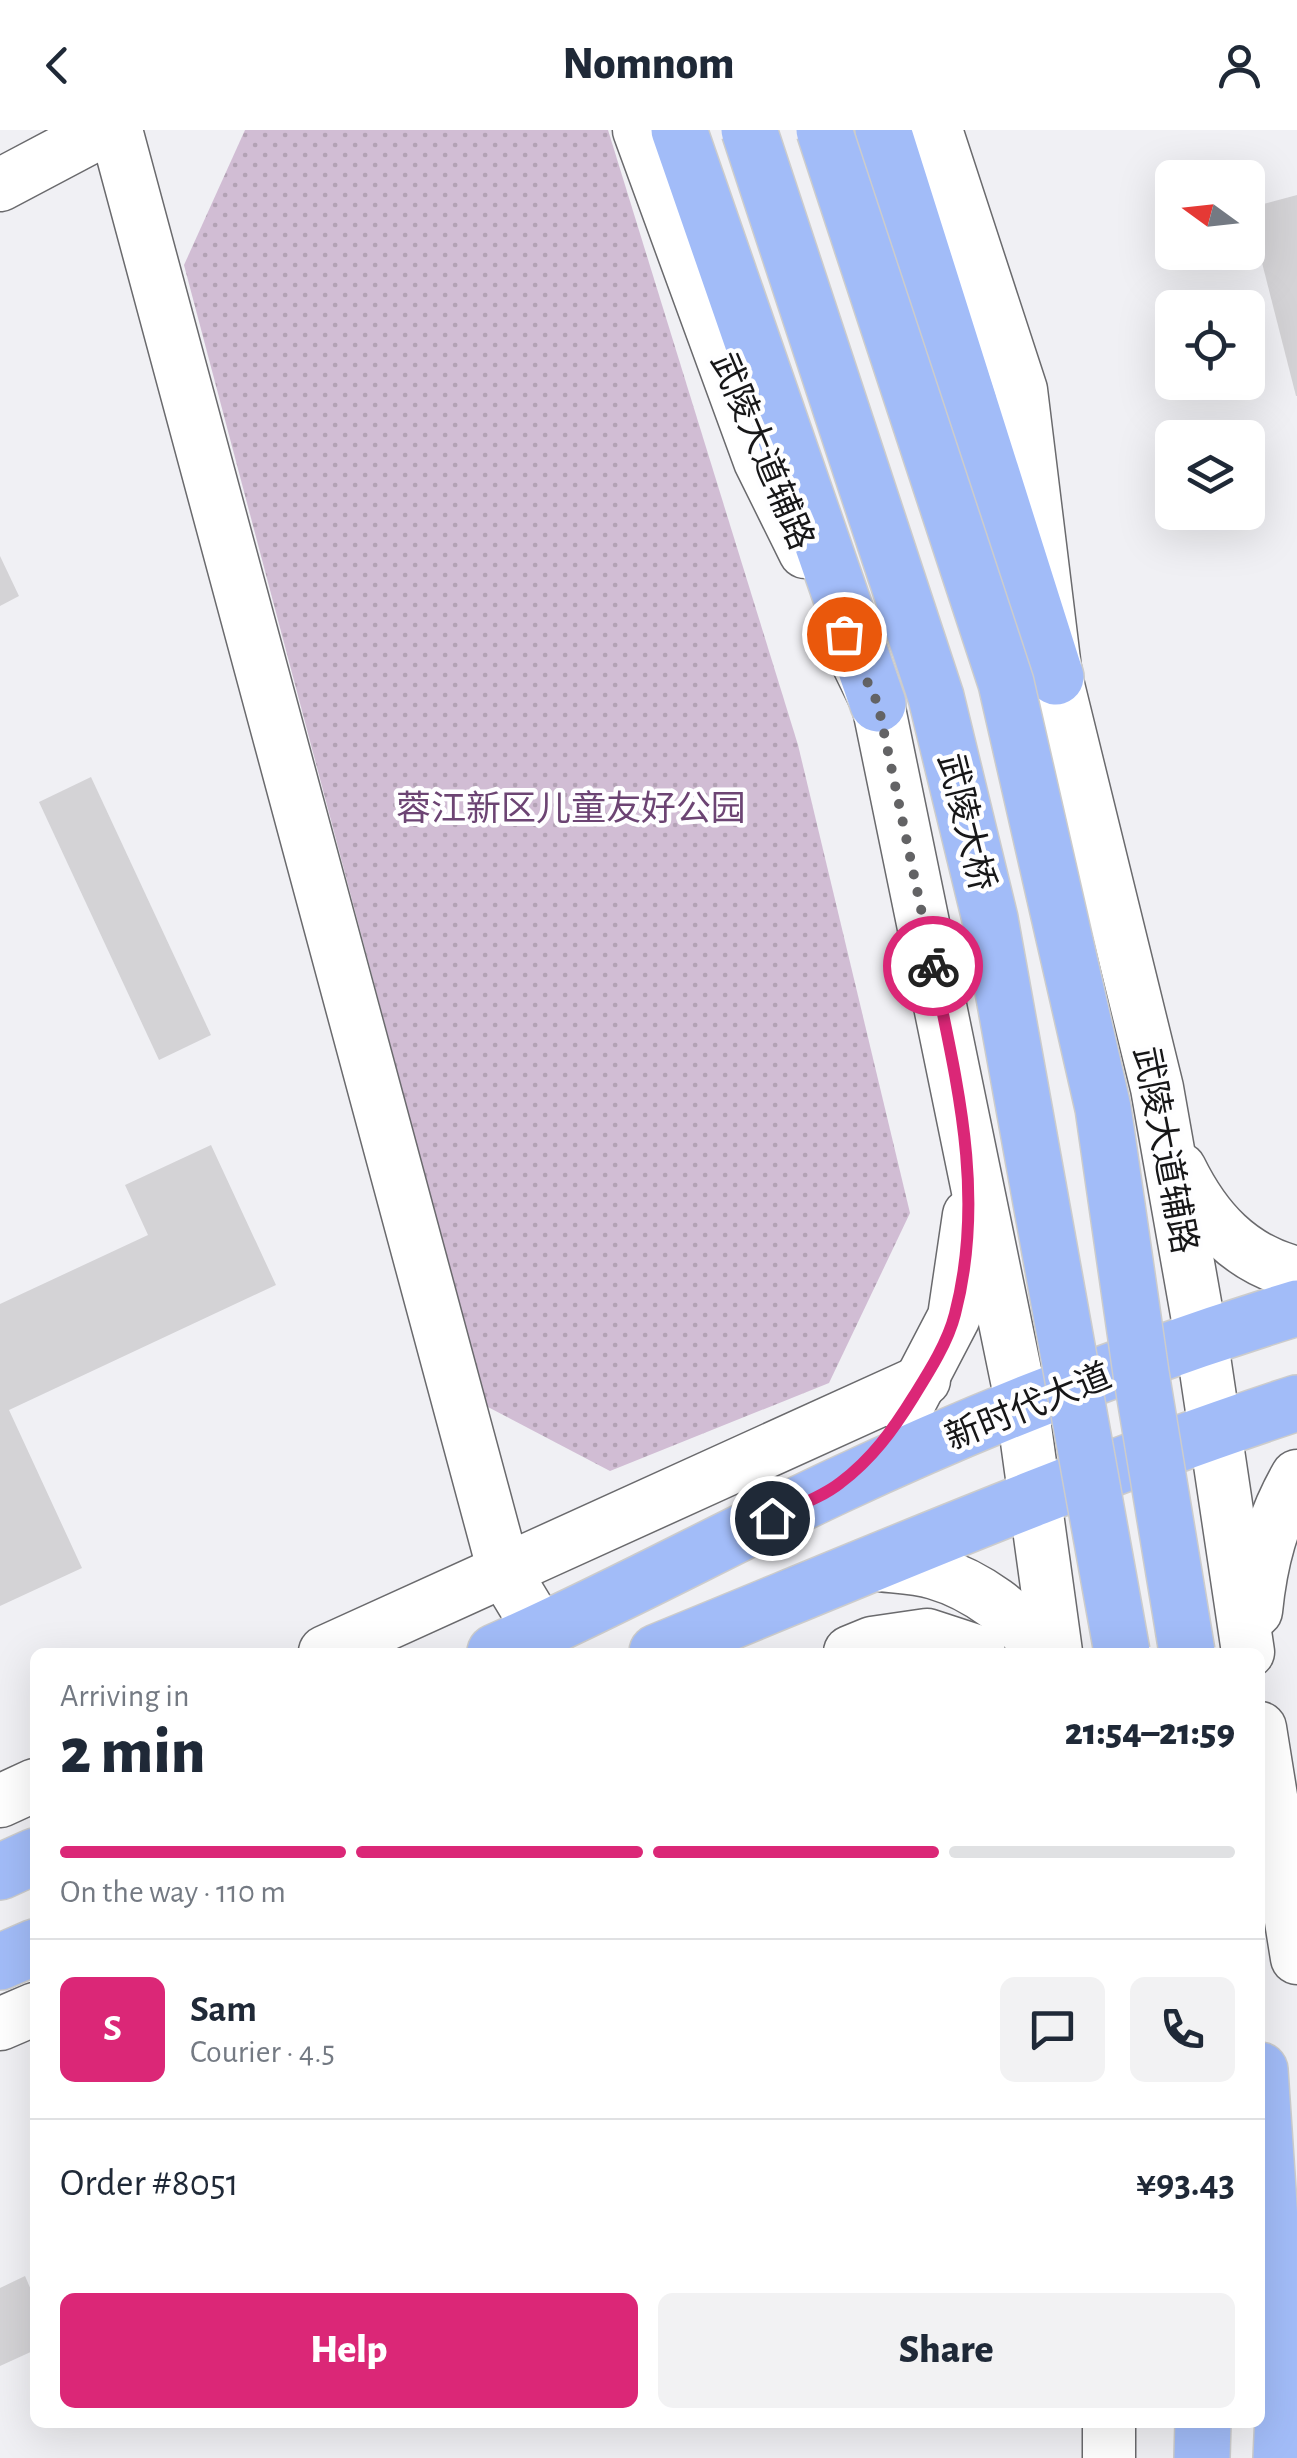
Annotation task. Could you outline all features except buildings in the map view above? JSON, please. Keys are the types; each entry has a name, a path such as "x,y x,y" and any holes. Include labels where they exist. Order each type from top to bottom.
{"main road":[{"path":"679,130 878,704"},
{"name":"武陵大桥","path":"749,130 936,697 990,920 1121,1648"},
{"name":"武陵大桥","path":"824,130 1006,683 1102,1108 1186,1648"},
{"path":"883,130 1056,677"},
{"name":"新时代大道","path":"518,1642 838,1486 1022,1405 1201,1337 1297,1308"},
{"path":"667,1648 1036,1499 1297,1403"},
{"path":"0,1872 30,1858"},
{"path":"0,1962 30,1948"},
{"path":"1265,2145 1283,2415 1281,2458"},
{"path":"1202,2458 1203,2428"}],"street":[{"path":"0,185 104,130"},
{"path":"116,130 504,1570 518,1642"},
{"name":"武陵大道辅路","path":"640,130 760,460 878,704 1022,1405 1055,1648"},
{"name":"武陵大道辅路","path":"936,130 1022,390 1056,677 1157,1088 1249,1648"},
{"path":"838,1486 887,1440 924,1380 954,1317 969,1200 965,1123"},
{"path":"1165,1139 1194,1199 1228,1240 1276,1268 1297,1273"},
{"path":"334,1648 924,1380"},
{"path":"1251,1648 1260,1576 1277,1511 1297,1476"},
{"path":"872,1564 935,1573 984,1596 1032,1636 1037,1648"},
{"path":"860,1648 927,1635 967,1648"},
{"path":"1265,1759 1297,1958"},
{"path":"0,1801 30,1787"},
{"path":"0,2024 30,2011"},
{"path":"1108,2458 1109,2428"}],"green space":[{"name":"蓉江新区儿童友好公园","path":"245,130 608,130 798,745 910,1213 829,1383 610,1471 486,1406 184,265"}],"way so far":[{"path":"844,634 878,704 933,966"}],"route":[{"path":"772,1518 838,1486 887,1440 924,1380 954,1317 964,1260 969,1169 965,1123 933,966"}]}
